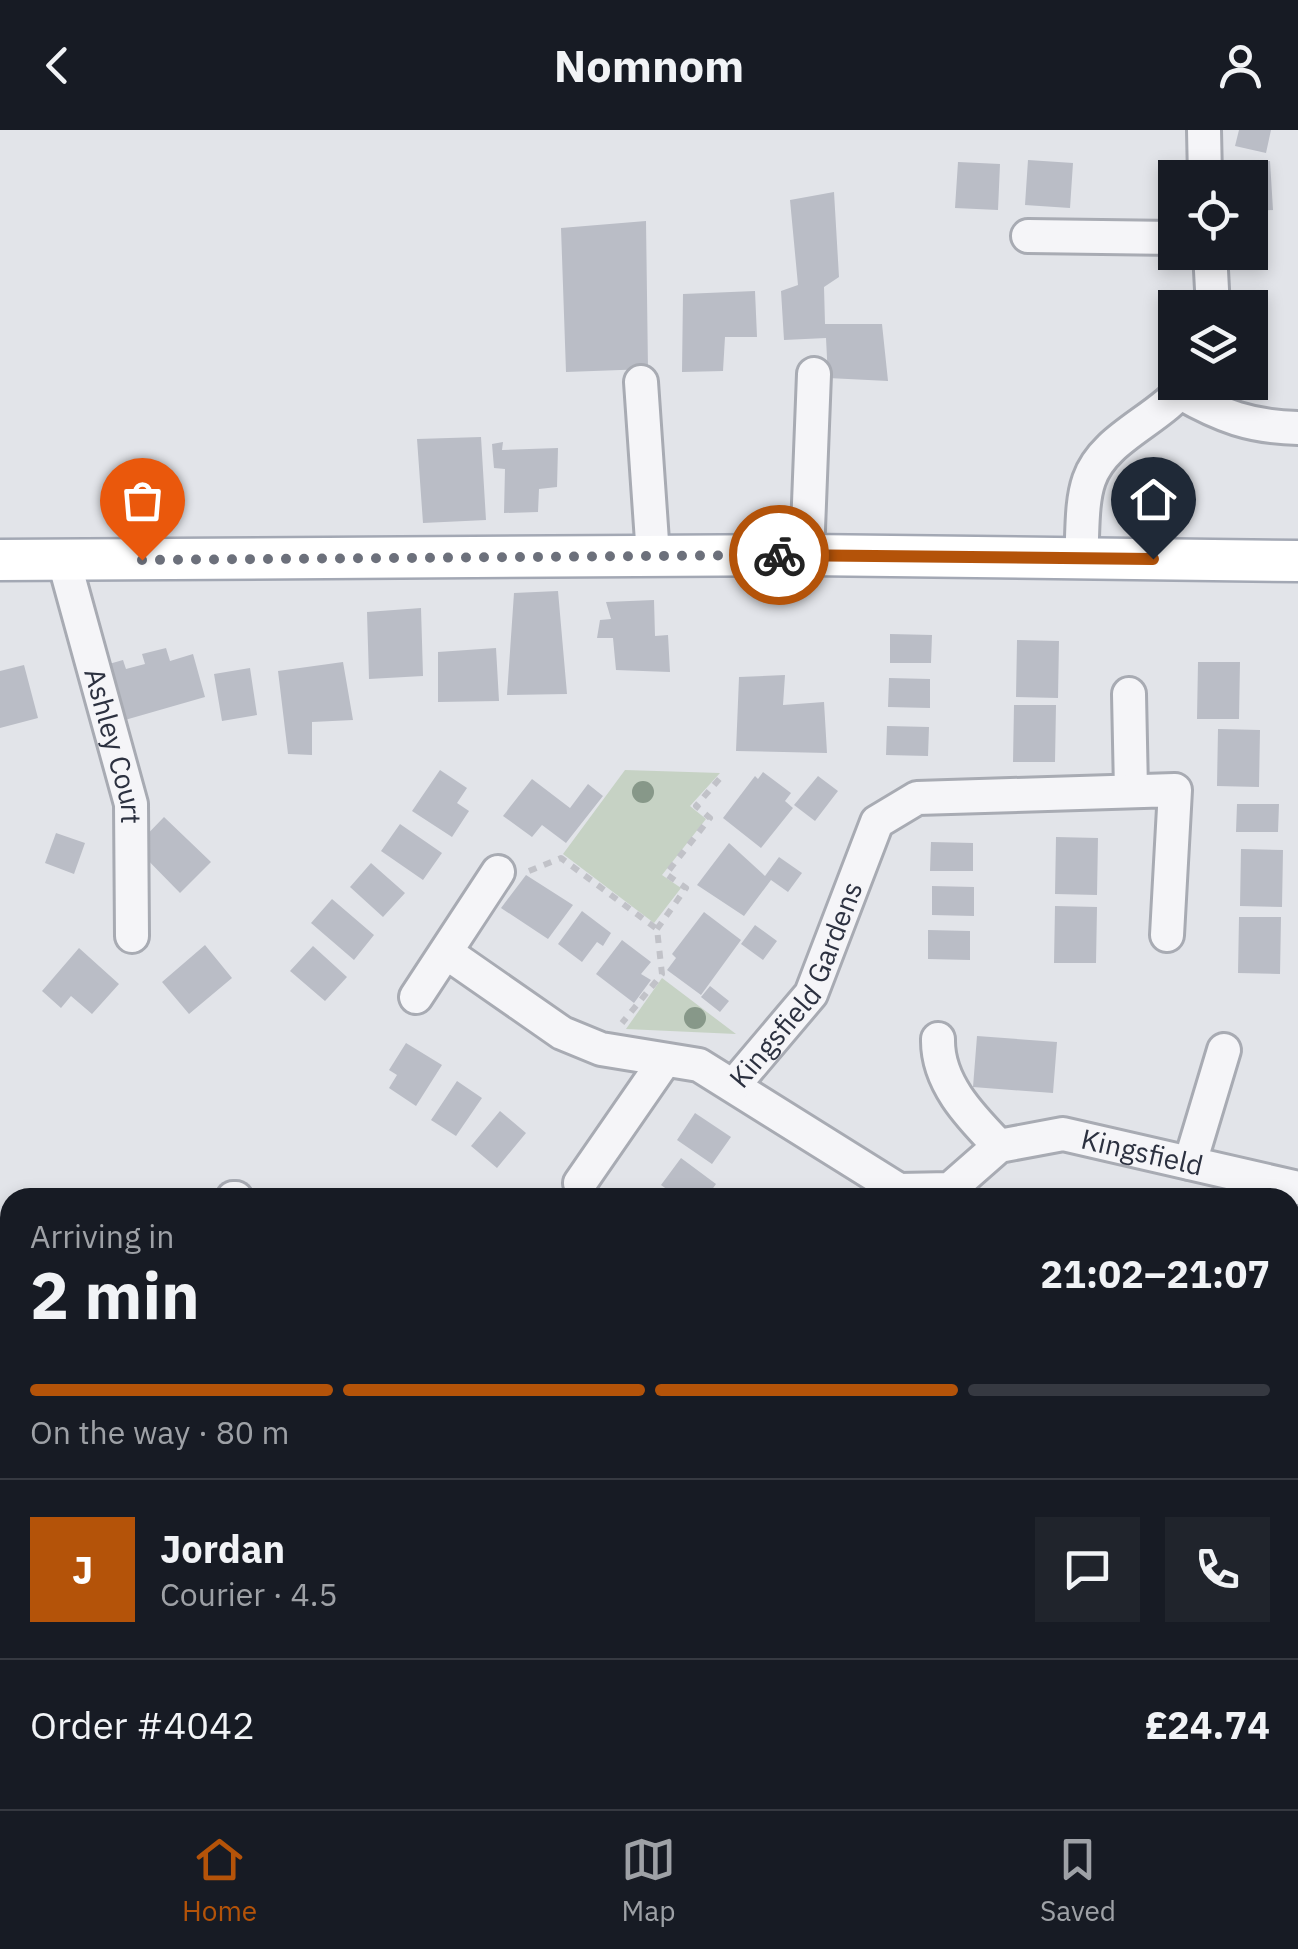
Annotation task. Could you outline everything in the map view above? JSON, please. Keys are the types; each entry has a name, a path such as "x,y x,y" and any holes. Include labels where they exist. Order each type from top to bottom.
{"main road":[{"path":"0,560 807,555 1298,561"}],"street":[{"path":"1204,130 1204,160"},
{"path":"1028,236 1158,238"},
{"path":"807,555 814,374"},
{"path":"641,382 653,556"},
{"path":"1081,558 1087,483 1098,459 1169,400"},
{"path":"1200,400 1225,419 1264,428 1298,428"},
{"name":"Ashley Court","path":"64,561 131,804 132,936"},
{"path":"1129,694 1130,790"},
{"name":"Kingsfield Gardens","path":"447,953 562,1033 601,1049 699,1065 734,1085 810,994 877,822 917,798 1130,790 1175,790 1168,935"},
{"path":"416,998 498,872"},
{"path":"938,1038 942,1064 959,1102 1000,1146 951,1188"},
{"path":"1190,1163 1224,1050"},
{"path":"580,1183 666,1060"},
{"path":"734,1085 896,1188"},
{"name":"Kingsfield","path":"1000,1146 1064,1134 1190,1163 1234,1186 1298,1188"}],"path":[{"path":"601,1049 662,974 657,928 686,888 666,874 710,818 696,806 722,777"},
{"path":"498,872 523,873 560,858 657,928"}],"green space":[{"path":"625,770 720,773 690,806 706,819 662,875 681,888 654,923 563,854"},
{"path":"662,978 736,1034 626,1029"}],"building":[{"path":"1239,130 1271,130 1266,153 1235,146"},
{"path":"1028,160 1073,163 1070,208 1025,205"},
{"path":"1270,161 1273,210 1268,210"},
{"path":"958,162 1000,164 998,210 955,208"},
{"path":"834,192 839,277 824,287 825,324 882,324 888,381 828,378 826,338 784,340 781,291 798,285 790,200"},
{"path":"646,221 648,369 566,372 561,228"},
{"path":"755,291 757,337 725,337 723,371 682,372 683,294"},
{"path":"481,437 486,520 423,523 417,439"},
{"path":"503,442 502,450 558,448 557,487 539,489 538,512 504,513 505,469 494,468 492,444"},
{"path":"558,591 567,694 507,695 514,593"},
{"path":"654,600 655,636 668,635 670,672 616,670 613,638 597,638 600,620 611,619 606,602"},
{"path":"421,608 423,676 369,679 367,612"},
{"path":"890,634 932,635 931,663 890,663"},
{"path":"1017,640 1059,641 1058,698 1016,697"},
{"path":"166,648 170,661 193,654 205,697 118,722 102,666 123,660 126,669 145,664 142,654"},
{"path":"496,648 499,701 438,702 438,652"},
{"path":"343,662 353,720 312,722 312,755 288,754 278,671"},
{"path":"1198,662 1240,662 1239,719 1197,719"},
{"path":"24,665 38,718 0,728 0,671"},
{"path":"250,668 257,715 222,721 214,674"},
{"path":"785,675 783,705 824,702 827,753 736,751 739,677"},
{"path":"889,678 930,679 930,708 888,707"},
{"path":"1014,705 1056,705 1055,762 1013,762"},
{"path":"887,726 929,727 928,756 886,755"},
{"path":"1218,729 1260,730 1259,787 1217,786"},
{"path":"440,770 467,788 457,803 469,811 452,837 412,811"},
{"path":"763,772 791,793 785,801 793,808 761,848 723,818 755,776 758,779"},
{"path":"818,776 838,791 815,821 794,805"},
{"path":"532,779 570,808 588,784 603,796 566,843 542,825 532,837 503,816"},
{"path":"1237,804 1279,804 1278,832 1236,832"},
{"path":"164,817 211,862 180,893 135,847"},
{"path":"400,824 442,853 423,880 381,851"},
{"path":"56,833 85,843 74,874 45,863"},
{"path":"1056,837 1098,838 1097,895 1055,894"},
{"path":"931,842 973,843 973,871 930,871"},
{"path":"729,843 765,876 779,857 802,873 788,892 771,880 744,916 697,885"},
{"path":"1241,849 1283,850 1282,907 1240,906"},
{"path":"371,863 405,893 383,917 350,887"},
{"path":"526,875 573,905 548,939 501,908"},
{"path":"932,886 974,887 974,916 932,915"},
{"path":"332,899 374,935 354,960 311,923"},
{"path":"1055,906 1097,907 1096,963 1054,963"},
{"path":"582,911 611,933 603,946 597,942 582,962 558,944"},
{"path":"704,912 741,940 701,995 667,970 676,958 672,954"},
{"path":"1239,917 1281,917 1280,974 1238,973"},
{"path":"755,925 777,941 763,960 741,944"},
{"path":"928,930 970,931 970,960 928,959"},
{"path":"622,940 651,962 641,974 651,980 634,1003 596,974"},
{"path":"205,945 232,978 189,1014 162,982"},
{"path":"313,946 347,977 325,1001 290,971"},
{"path":"79,948 119,984 92,1014 71,996 61,1008 42,991"},
{"path":"710,986 729,1001 720,1012 701,997"},
{"path":"977,1036 1057,1042 1053,1093 973,1087"},
{"path":"406,1043 442,1065 416,1106 389,1088 397,1075 389,1070"},
{"path":"457,1081 482,1098 456,1136 431,1120"},
{"path":"500,1111 526,1133 497,1168 471,1146"},
{"path":"695,1113 731,1137 712,1164 677,1140"},
{"path":"681,1158 716,1184 713,1188 661,1185"}],"way so far":[{"path":"142,560 779,555"}],"route":[{"path":"779,555 1153,559"}]}
